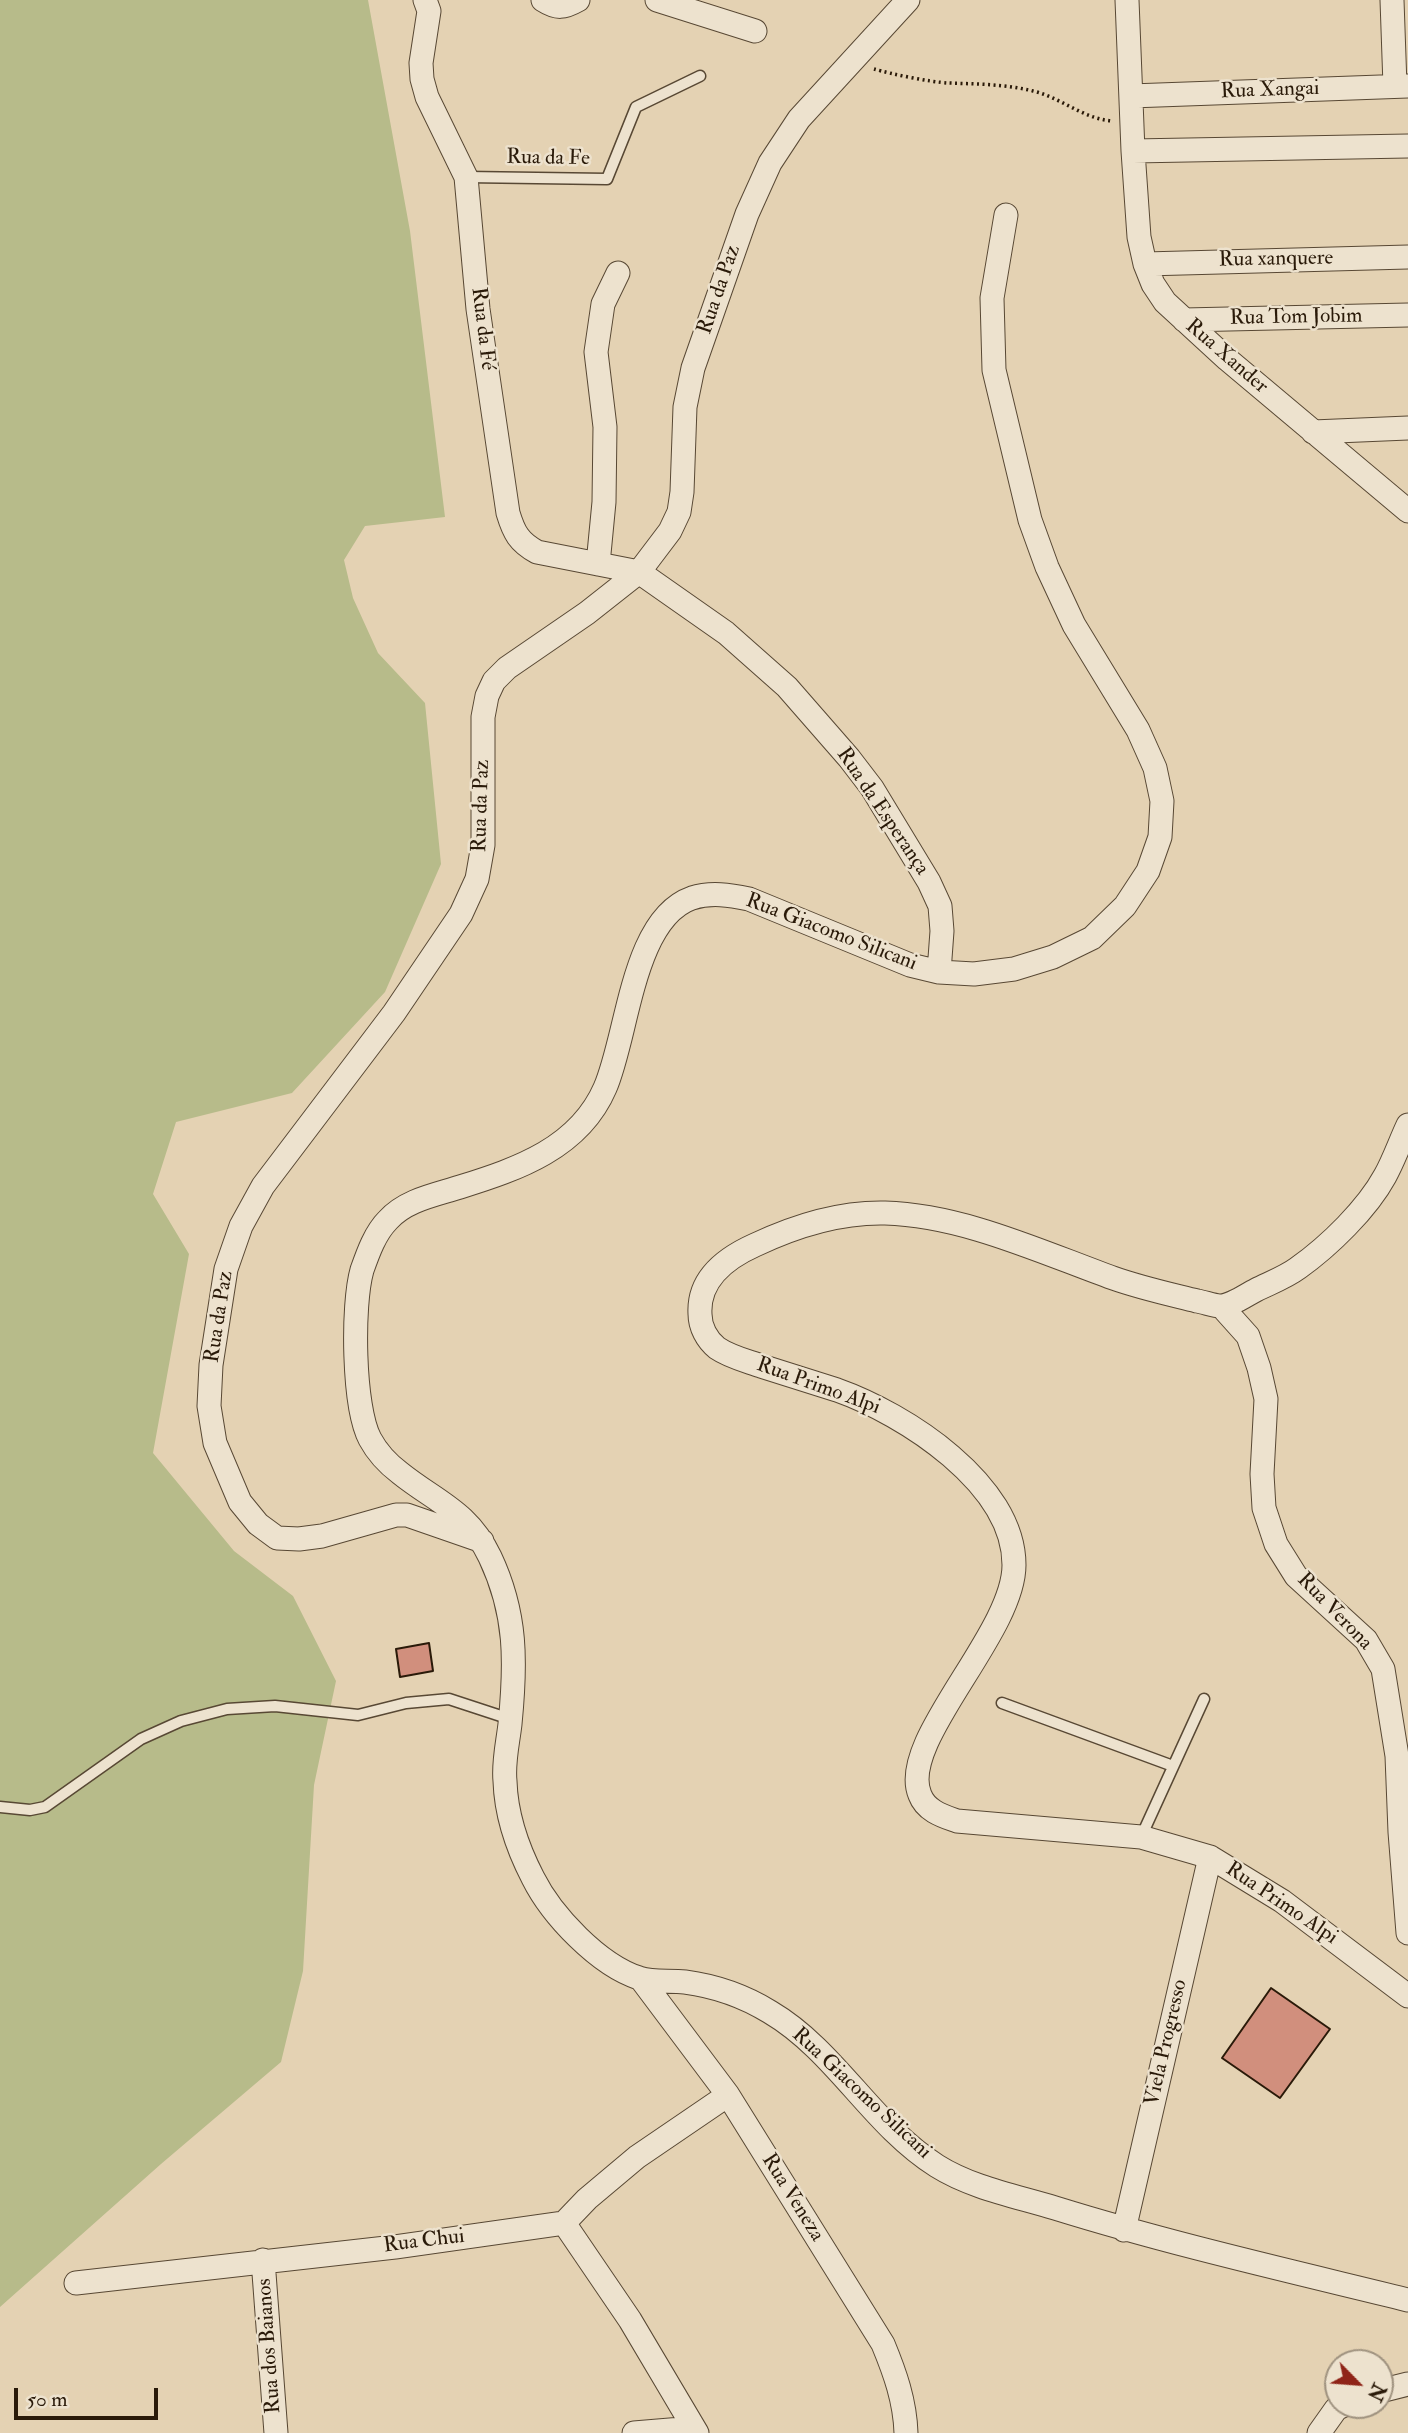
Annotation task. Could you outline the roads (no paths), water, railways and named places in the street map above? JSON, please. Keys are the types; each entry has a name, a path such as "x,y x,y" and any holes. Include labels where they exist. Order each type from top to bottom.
{"street":[{"name":"Rua da Fé","path":"425,0 429,11 421,63 422,79 427,97 466,177 478,309 508,513 514,534 523,544 537,552 639,572"},
{"path":"543,0 552,6 565,8 578,0"},
{"path":"657,0 755,31"},
{"name":"Rua da Paz","path":"482,1541 407,1515 396,1515 322,1536 299,1539 277,1538 258,1524 240,1503 215,1443 209,1406 211,1365 226,1269 241,1226 262,1186 394,1013 461,914 477,879 483,845 483,717 486,696 494,681 507,668 587,613 639,572 670,531 679,512 682,492 685,407 693,368 747,214 770,163 799,119 908,0"},
{"name":"Rua Xander","path":"1127,0 1139,237 1153,284 1165,302 1184,320 1408,511"},
{"path":"1392,0 1402,86"},
{"name":"Rua Xangai","path":"1131,96 1402,86"},
{"path":"1133,151 1408,146"},
{"name":"Rua Giacomo Silicani","path":"1006,215 992,298 994,370 1027,506 1046,567 1074,625 1139,730 1155,768 1162,802 1160,837 1148,871 1125,906 1092,937 1053,957 1014,969 974,974 939,972 910,965 749,899 722,894 692,898 670,911 650,936 605,1088 591,1114 570,1138 543,1157 420,1199 389,1217 373,1242 360,1276 355,1351 360,1411 368,1436 380,1454 398,1472 465,1519 482,1541 492,1561 512,1620 514,1665 504,1779 508,1804 523,1856 551,1908 605,1960 641,1979 688,1982 728,1991 771,2013 811,2043 909,2147 942,2169 986,2187 1124,2230 1408,2300"},
{"name":"Rua xanquere","path":"1145,264 1408,257"},
{"path":"598,564 604,502 605,427 596,352 603,304 618,274"},
{"name":"Rua Tom Jobim","path":"1184,320 1408,315"},
{"path":"1313,432 1408,428"},
{"name":"Rua da Esperança","path":"639,572 726,633 787,687 872,788 929,882 940,906 942,931 939,972"},
{"path":"1222,1307 1296,1269 1344,1230 1384,1178 1408,1125"},
{"name":"Rua Primo Alpi","path":"1222,1307 1138,1287 997,1236 952,1223 886,1213 844,1216 787,1230 733,1255 712,1275 701,1295 699,1318 705,1335 716,1348 734,1357 841,1392 891,1415 947,1454 981,1486 1007,1527 1014,1566 1007,1599 988,1642 928,1737 917,1770 920,1795 934,1813 957,1821 1141,1838 1210,1857 1282,1901 1408,1996"},
{"name":"Rua Verona","path":"1222,1307 1248,1336 1264,1388 1264,1508 1276,1544 1296,1576 1366,1640 1383,1669 1397,1756 1408,1933"},
{"name":"Viela Progresso","path":"1124,2230 1210,1857"},
{"name":"Rua Veneza","path":"641,1979 728,2095 883,2344 897,2380 906,2417 906,2433"},
{"path":"634,2433 695,2430 630,2320 564,2223 587,2199 637,2157 728,2095"},
{"name":"Rua Chui","path":"76,2283 395,2247 564,2223"},
{"name":"Rua dos Baianos","path":"263,2260 276,2433"}],"lane":[{"name":"Rua da Fe","path":"466,177 607,179 636,107 700,76"},
{"path":"0,1807 30,1810 45,1807 142,1739 181,1721 227,1709 275,1706 358,1715 407,1703 449,1699 510,1719"},
{"path":"1141,1838 1204,1699"},
{"path":"1002,1703 1173,1766"}]}
